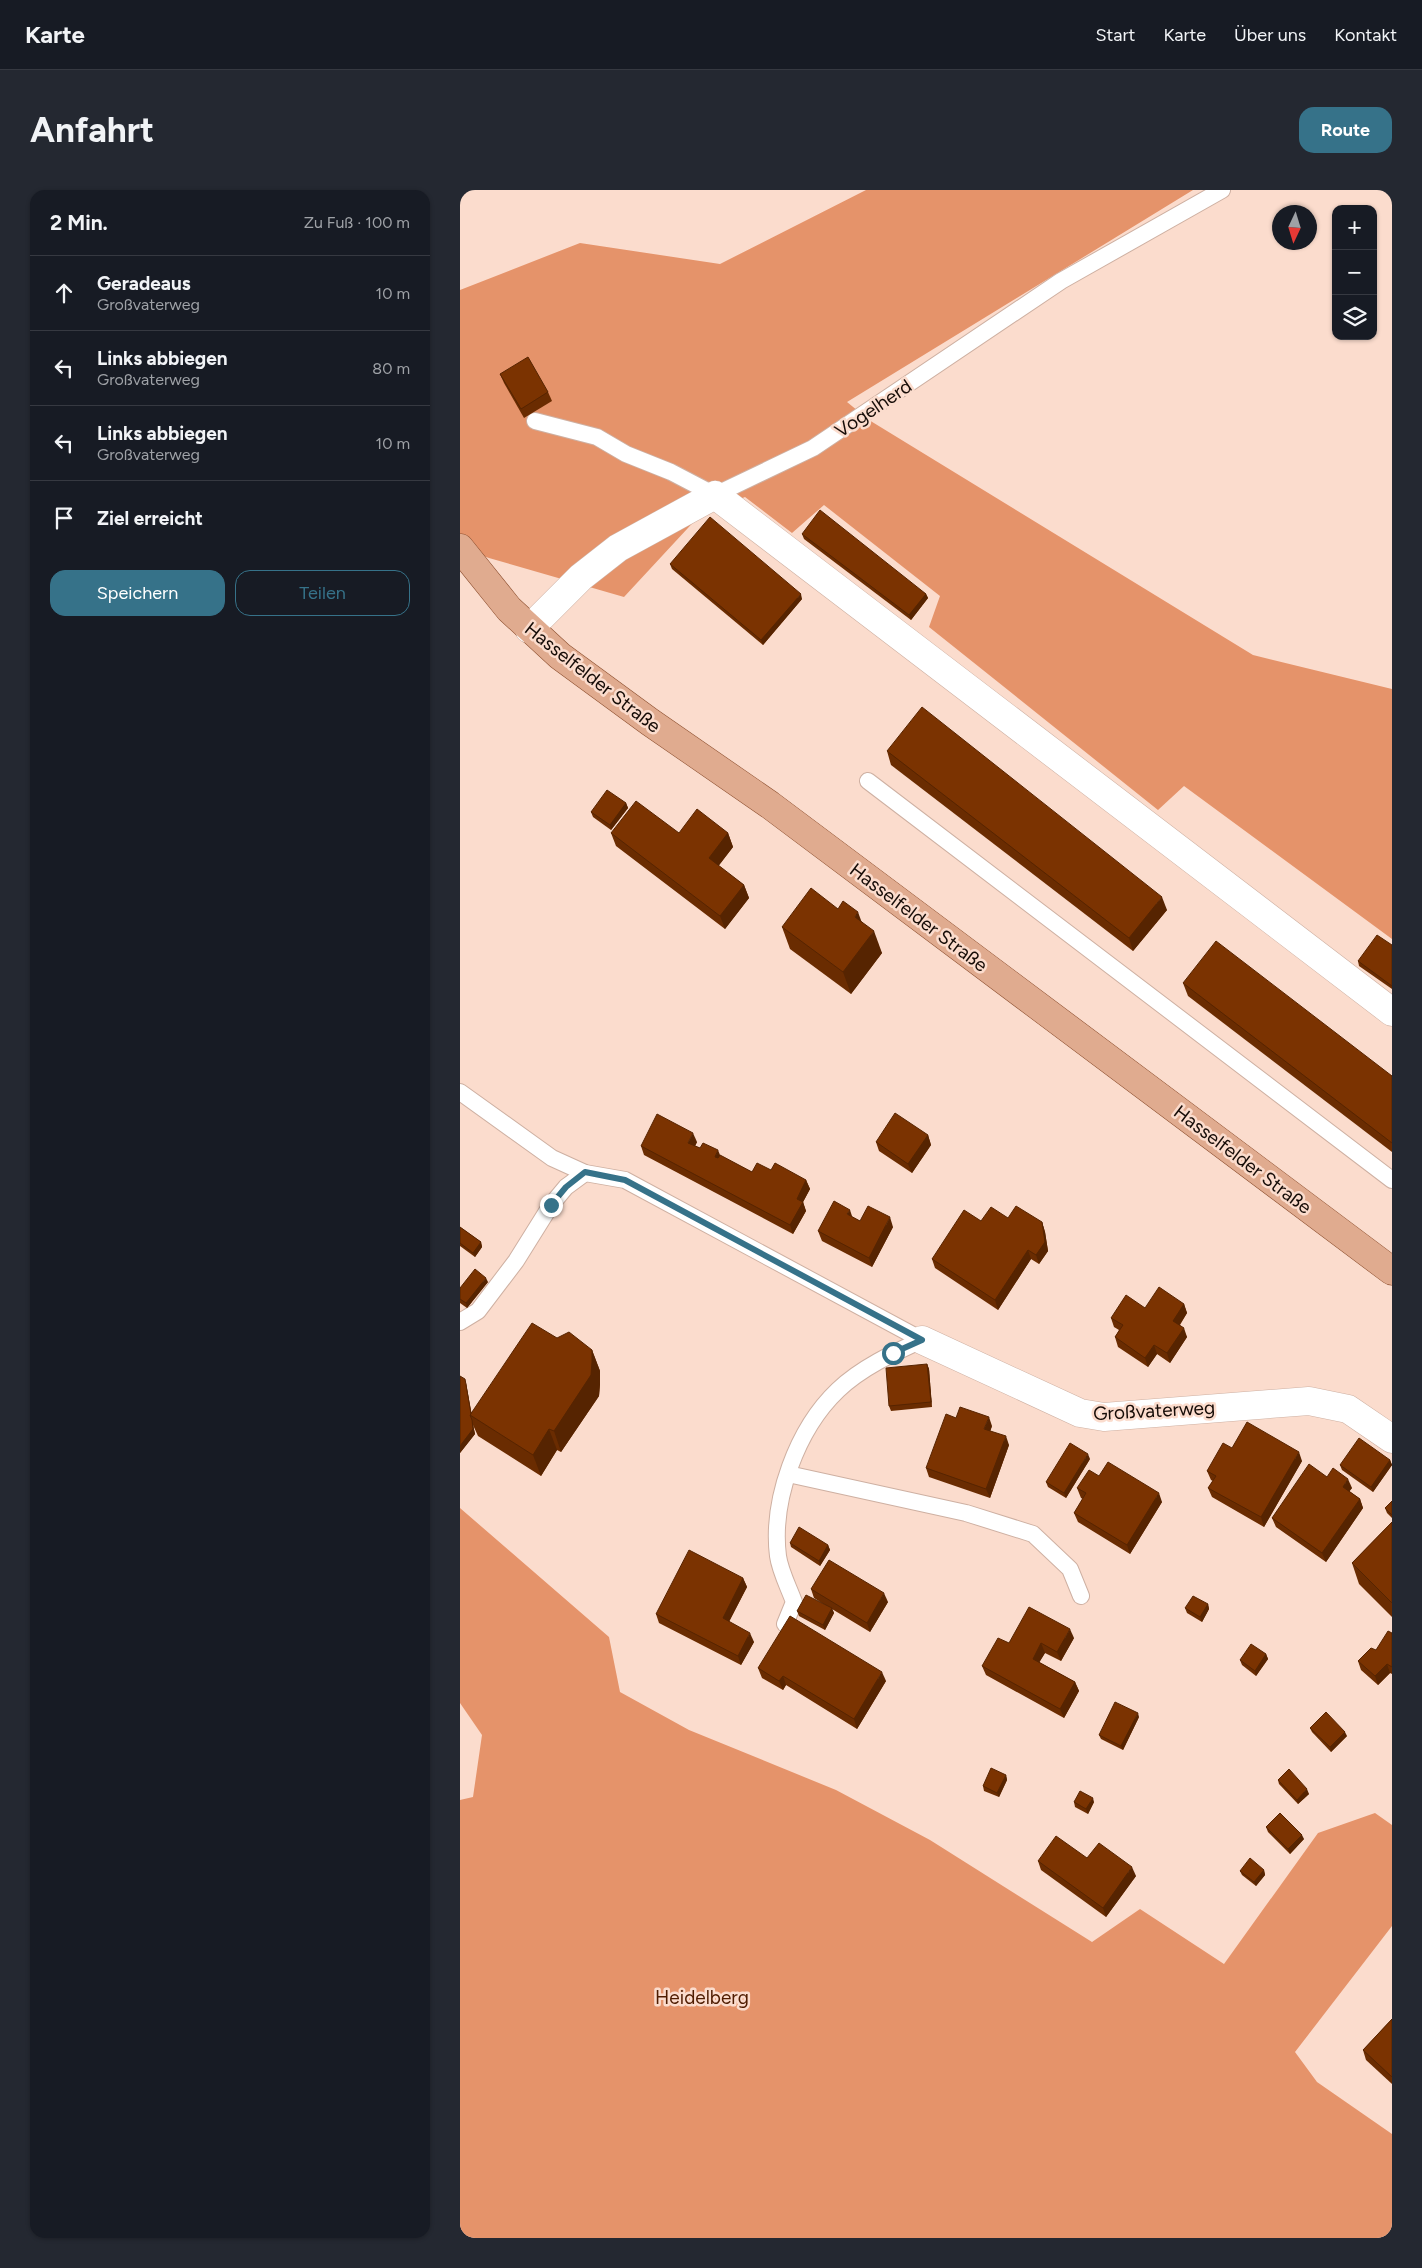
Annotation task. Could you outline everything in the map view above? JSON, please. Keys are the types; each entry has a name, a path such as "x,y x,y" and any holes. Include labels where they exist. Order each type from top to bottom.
{"main road":[{"name":"Hasselfelder Straße","path":"460,548 490,587 529,629 560,656 650,722 770,805 1392,1271"}],"street":[{"name":"Vogelherd","path":"529,629 581,577 618,548 715,496"},
{"path":"715,496 1392,1012"},
{"name":"Großvaterweg","path":"922,1340 1080,1413 1104,1417 1309,1401 1348,1409 1392,1439"}],"lane":[{"name":"Vogelherd","path":"715,496 813,448 1061,281 1222,190"},
{"path":"535,421 597,437 626,454 671,472 715,496"},
{"path":"868,781 1392,1180"},
{"name":"Großvaterweg","path":"460,1092 552,1158 585,1172 625,1180 922,1340"},
{"path":"460,1322 478,1311 516,1261 551,1205 566,1187 585,1172"},
{"path":"785,1624 794,1602 778,1558 777,1517 788,1474 807,1428 838,1390 867,1368 922,1340"},
{"path":"788,1474 966,1513 1032,1534 1070,1568 1081,1596"}],"green space":[{"path":"866,190 1193,190 847,402 869,420 1253,655 1392,689 1392,939 1184,786 1158,810 929,627 940,596 824,505 792,533 745,497 700,515 624,597 460,548 460,290 580,243 720,264"},
{"name":"Heidelberg","path":"460,1508 609,1637 620,1692 689,1730 836,1790 930,1840 1092,1942 1140,1909 1224,1964 1318,1833 1375,1813 1392,1825 1392,1926 1295,2052 1317,2082 1392,2134 1392,2238 460,2238 460,1800 473,1797 482,1735 460,1703"}],"building":[{"path":"528,357 548,392 521,409 500,374"},
{"path":"820,510 926,594 909,615 802,534"},
{"path":"710,517 801,594 761,640 670,564"},
{"path":"922,707 1162,897 1129,938 887,751"},
{"path":"607,790 626,803 610,825 591,812"},
{"path":"636,801 679,833 697,809 728,833 709,858 744,885 720,916 611,833"},
{"path":"811,888 838,909 843,901 858,912 855,917 874,931 843,972 782,927"},
{"path":"1377,935 1392,945 1392,986 1358,961"},
{"path":"1216,941 1392,1076 1392,1143 1183,983"},
{"path":"895,1113 928,1135 908,1164 876,1142"},
{"path":"657,1114 693,1133 688,1143 700,1148 703,1143 718,1150 715,1157 718,1158 720,1155 752,1172 757,1163 771,1170 775,1163 806,1180 797,1199 803,1202 790,1225 641,1146"},
{"path":"834,1201 850,1210 847,1214 860,1221 868,1206 890,1217 869,1258 818,1231"},
{"path":"1016,1206 1042,1222 1045,1242 1036,1255 1028,1250 995,1300 932,1259 964,1210 981,1221 991,1207 1008,1218"},
{"path":"460,1227 481,1242 473,1253 460,1243"},
{"path":"475,1269 486,1278 466,1303 460,1299 460,1288"},
{"path":"1159,1287 1184,1304 1173,1321 1184,1328 1167,1353 1154,1345 1145,1358 1115,1337 1123,1325 1111,1318 1126,1295 1145,1308"},
{"path":"532,1323 557,1338 569,1332 592,1350 591,1375 554,1431 549,1429 533,1455 470,1415"},
{"path":"927,1364 931,1402 889,1406 886,1368"},
{"path":"460,1376 465,1379 473,1429 460,1446"},
{"path":"960,1407 989,1417 984,1429 1006,1436 986,1489 926,1468 946,1414 956,1418"},
{"path":"1247,1422 1299,1452 1261,1517 1208,1488 1216,1476 1207,1471 1223,1443 1232,1448"},
{"path":"1359,1438 1390,1460 1371,1487 1340,1465"},
{"path":"1070,1443 1088,1454 1064,1493 1046,1482"},
{"path":"1108,1462 1159,1493 1127,1545 1074,1513 1086,1493 1077,1488 1089,1470 1099,1476"},
{"path":"1309,1464 1327,1477 1333,1468 1348,1479 1343,1487 1360,1499 1322,1553 1272,1518"},
{"path":"1392,1501 1392,1515 1385,1508"},
{"path":"1392,1522 1392,1603 1352,1563"},
{"path":"799,1527 828,1545 819,1561 790,1543"},
{"path":"689,1550 743,1578 723,1618 750,1633 738,1656 656,1614"},
{"path":"829,1560 884,1593 867,1623 811,1589"},
{"path":"806,1595 832,1608 823,1625 797,1611"},
{"path":"1193,1596 1208,1604 1200,1617 1185,1608"},
{"path":"1029,1607 1070,1629 1057,1652 1041,1643 1033,1659 1075,1682 1060,1709 982,1666 998,1638 1009,1643"},
{"path":"790,1616 882,1672 854,1719 783,1676 779,1681 758,1668"},
{"path":"1388,1631 1392,1633 1392,1667 1387,1664 1375,1676 1358,1661 1371,1648 1376,1650"},
{"path":"1251,1644 1266,1654 1255,1671 1240,1660"},
{"path":"1115,1702 1138,1713 1121,1746 1099,1735"},
{"path":"1326,1712 1345,1732 1330,1747 1310,1728"},
{"path":"991,1768 1006,1775 997,1793 983,1786"},
{"path":"1289,1769 1307,1789 1297,1800 1278,1780"},
{"path":"1080,1791 1093,1798 1086,1809 1074,1802"},
{"path":"1280,1813 1302,1835 1288,1849 1266,1827"},
{"path":"1056,1836 1087,1858 1099,1843 1132,1867 1103,1908 1038,1861"},
{"path":"1250,1858 1264,1870 1254,1882 1240,1871"},
{"path":"1392,2019 1392,2077 1363,2050"}],"route":[{"path":"551,1205 566,1187 585,1172 625,1180 922,1340 893,1353"}]}
